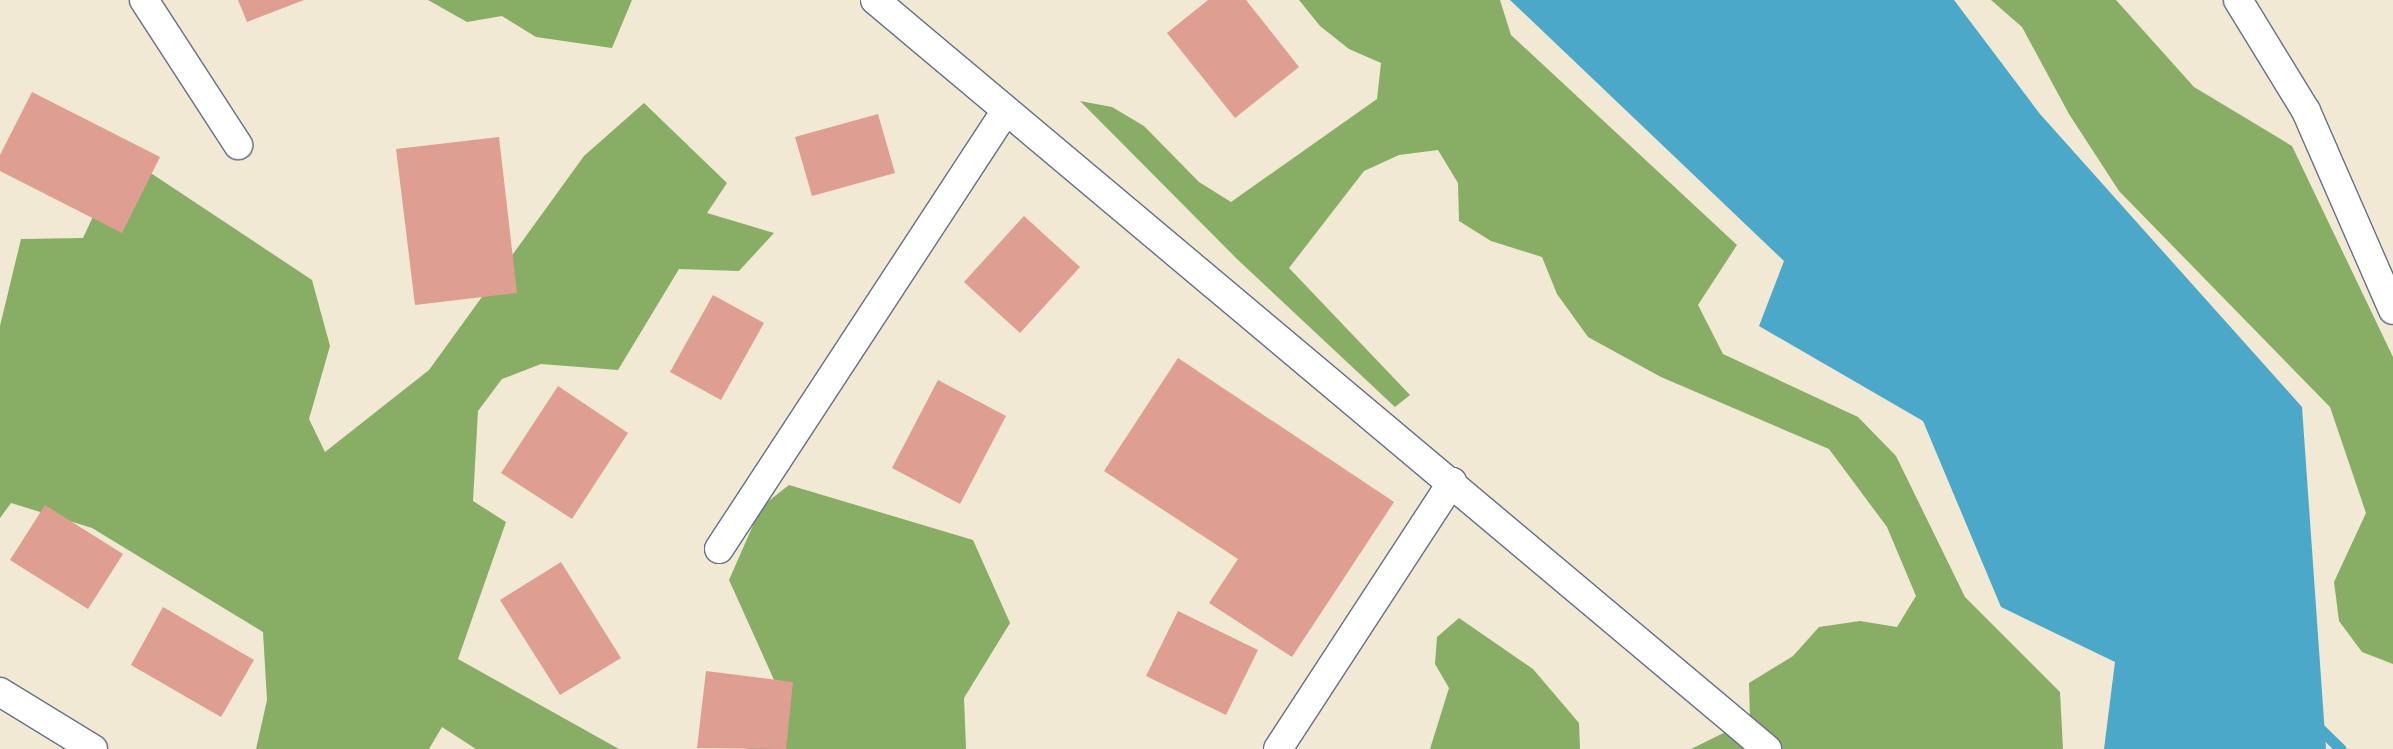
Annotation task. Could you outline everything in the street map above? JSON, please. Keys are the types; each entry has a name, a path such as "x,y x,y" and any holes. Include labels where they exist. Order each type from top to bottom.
{"street":[{"path":"144,0 238,145"},
{"path":"876,0 1005,112 1452,482 1767,749"},
{"path":"2238,0 2306,111 2393,310"},
{"path":"719,549 1005,112"},
{"path":"1278,749 1452,482"},
{"path":"0,692 93,749"}],"green space":[{"path":"428,0 632,0 612,48 536,37 502,16 467,22"},
{"path":"1299,0 1500,0 1511,35 1737,245 1698,305 1723,354 1858,417 1896,456 1965,597 2060,692 2063,749 1691,749 1750,720 1749,683 1793,656 1819,627 1860,621 1897,627 1916,596 1887,527 1829,449 1661,377 1588,337 1557,294 1542,257 1491,241 1459,221 1458,183 1438,150 1399,155 1364,171 1289,268 1410,395 1395,407 1237,259 1080,101 1112,107 1144,126 1199,182 1231,202 1377,99 1381,63 1349,49 1320,26"},
{"path":"1991,0 2116,0 2194,87 2292,146 2393,357 2393,664 2362,652 2339,621 2334,582 2366,513 2330,407 2119,191 2069,114 2022,27"},
{"path":"644,103 727,183 707,213 774,233 739,271 679,269 618,370 541,364 502,379 478,411 473,501 506,522 458,659 619,749 476,749 442,727 429,749 256,749 267,700 263,632 92,528 11,503 0,518 0,326 21,239 83,238 122,154 312,280 330,346 309,419 325,452 429,370 584,156"},
{"path":"789,485 973,540 1010,623 964,698 966,749 747,749 775,682 729,580 761,507"},
{"path":"1459,618 1533,669 1579,723 1580,749 1430,749 1449,688 1435,664 1437,637"}],"water":[{"path":"1510,0 1954,0 2040,114 2302,407 2326,749 2104,749 2115,662 2001,607 1923,421 1759,326 1784,261"}],"building":[{"path":"238,0 304,0 247,22"},
{"path":"1208,0 1246,0 1299,67 1235,118 1167,33"},
{"path":"32,92 160,157 122,233 0,171 0,155"},
{"path":"878,114 895,173 812,196 795,137"},
{"path":"499,137 517,293 415,305 396,149"},
{"path":"1024,216 1080,267 1020,333 964,282"},
{"path":"713,295 764,323 721,400 670,372"},
{"path":"1178,358 1394,502 1292,657 1209,603 1238,559 1104,471"},
{"path":"938,380 1006,416 960,504 892,468"},
{"path":"558,386 628,433 572,519 501,473"},
{"path":"45,505 123,554 88,609 10,560"},
{"path":"561,562 621,658 560,695 500,600"},
{"path":"163,607 254,660 221,717 131,665"},
{"path":"1178,611 1258,650 1226,715 1146,676"},
{"path":"706,671 793,682 786,749 697,748"}],"waterway":[{"path":"2319,728 2341,749"}]}
